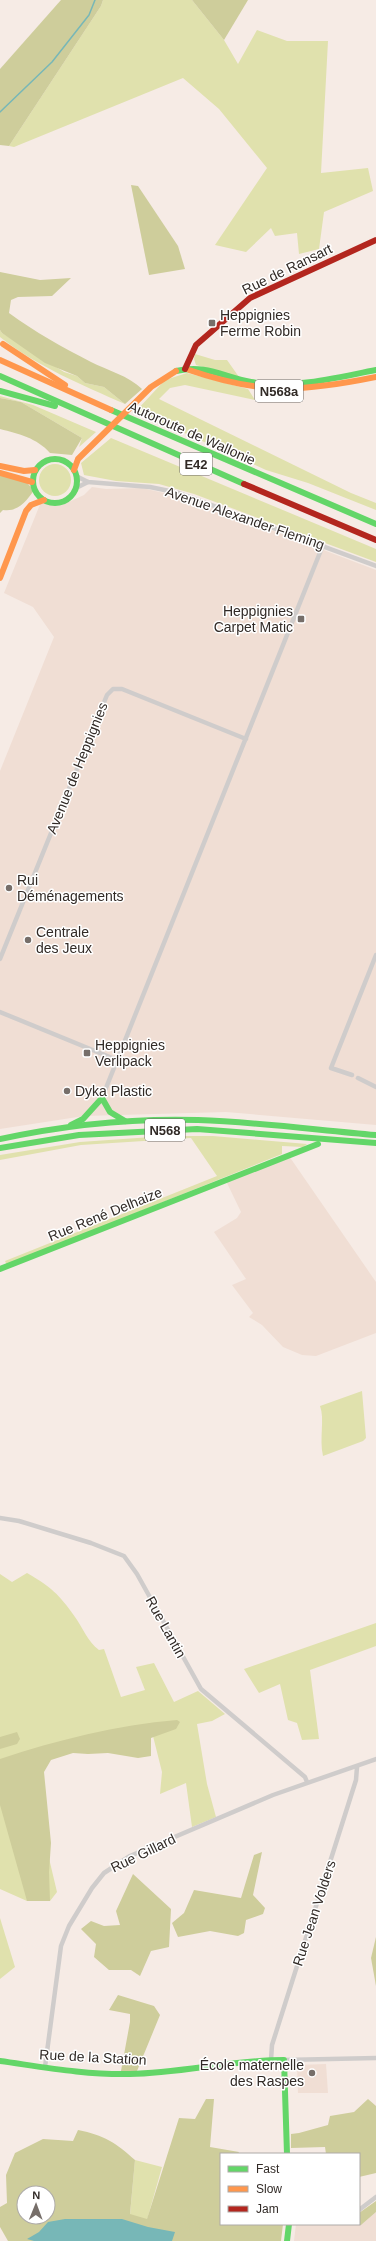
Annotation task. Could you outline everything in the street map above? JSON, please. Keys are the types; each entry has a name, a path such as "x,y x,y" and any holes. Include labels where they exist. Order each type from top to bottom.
{"main road":[{"name":"Rue de Ransart","path":"185,369 196,344 250,298 376,240"},
{"path":"3,344 82,397"},
{"name":"Autoroute de Wallonie","path":"0,360 285,486 376,524"},
{"name":"N568a","path":"76,488 75,473 80,458 151,387 163,377 185,369 201,368 251,382 279,385 299,385 332,380 376,370"},
{"name":"N568a","path":"185,369 250,388 279,391 326,387 376,377"},
{"name":"Autoroute de Wallonie","path":"0,376 81,414 312,514 376,540"},
{"path":"0,391 81,414"},
{"path":"0,578 26,511 31,505 34,490 32,482 35,470 39,464 52,458 65,461 80,458"},
{"path":"65,461 75,473"},
{"path":"0,466 24,471 35,470"},
{"path":"0,473 32,482"},
{"path":"34,490 44,500 50,502 63,501 68,498 76,488"},
{"path":"31,505 44,500"},
{"path":"66,1127 83,1120 102,1098 108,1111 113,1117 128,1122"},
{"name":"N568","path":"0,1139 66,1127 128,1122 197,1120 376,1135"},
{"name":"N568","path":"0,1148 79,1135 198,1128 376,1142"},
{"name":"Rue René Delhaize","path":"0,1270 331,1139"},
{"name":"Rue de la Station","path":"0,2061 44,2067 140,2073 244,2060 284,2060"},
{"path":"284,2060 288,2153"},
{"path":"287,2241 289,2225"}],"street":[{"name":"Avenue Alexander Fleming","path":"75,473 88,482 150,487 179,493 323,545 376,566"},
{"path":"76,488 88,482"},
{"path":"102,1098 323,545"},
{"name":"Avenue de Heppignies","path":"0,959 107,695 113,689 122,689 246,739"},
{"path":"352,1075 331,1068 376,955"},
{"path":"0,1012 117,1060"},
{"path":"358,1078 376,1087"},
{"name":"Rue Lantin","path":"0,1518 19,1521 91,1543 124,1556 138,1574 201,1688 305,1778 307,1782"},
{"name":"Rue Gillard","path":"44,2067 60,1951 69,1926 92,1888 104,1873 130,1856 307,1782 357,1767 376,1759"},
{"name":"Rue Jean Volders","path":"271,2060 272,2045 356,1780 357,1767"},
{"name":"Rue de la Station","path":"284,2060 376,2058"},
{"path":"360,2209 376,2197"}],"shaded area":[{"path":"61,0 103,0 101,6 9,146 0,145 0,69"},
{"path":"192,0 248,0 224,40"},
{"path":"131,185 138,186 178,246 185,269 149,275"},
{"path":"0,272 40,280 71,278 52,296 18,297 11,300 9,313 59,345 91,362 131,380 142,389 125,404 104,387 85,383 77,376 45,363 2,333 0,330"},
{"path":"0,398 21,402 82,438 72,455 50,453 33,440 0,429"},
{"path":"0,473 22,478 34,490 17,508 3,510 0,513"},
{"path":"92,487 106,489 142,488 190,499 376,570 376,1125 226,1112 84,1116 0,1129 0,771 54,637 33,607 4,593 41,502 60,506 84,495"},
{"path":"289,1156 376,1282 376,1333 316,1356 302,1355 283,1347 262,1325 249,1317 253,1313 232,1285 246,1279 214,1232 237,1218 241,1212 226,1181"},
{"path":"177,1720 180,1722 176,1729 151,1738 151,1756 138,1758 108,1753 73,1753 51,1760 44,1772 51,1843 49,1872 50,1901 27,1901 0,1805 0,1759 87,1734 155,1722"},
{"path":"17,1732 20,1739 17,1744 0,1749 0,1737"},
{"path":"262,1852 253,1895 265,1908 263,1914 246,1920 244,1933 238,1936 210,1931 178,1937 172,1923 184,1913 194,1890 241,1898 254,1855"},
{"path":"133,1874 171,1909 169,1947 151,1951 140,1976 131,1970 109,1970 94,1957 96,1944 81,1929 91,1921 104,1926 120,1925 116,1911"},
{"path":"376,1937 376,1986 371,1958"},
{"path":"118,1995 154,2006 160,2015 137,2071 121,2071 130,2022 130,2014 109,2010"},
{"name":"École maternelle des Raspes","path":"326,2064 328,2093 298,2093 297,2065"},
{"path":"206,2099 214,2099 210,2147 239,2152 220,2153 220,2225 283,2225 281,2241 8,2241 0,2227 0,2207 7,2203 6,2175 15,2153 43,2139 73,2141 78,2130 95,2134 109,2140 135,2160 130,2214 147,2219 179,2118 195,2119"},
{"path":"368,2099 376,2106 376,2173 360,2177 360,2153 326,2153 325,2147 291,2148 291,2134 328,2125 330,2116 354,2112"},
{"path":"376,2201 376,2212 361,2225 360,2212"},
{"path":"376,2212 376,2241 294,2241 296,2225 361,2225"}],"green space":[{"path":"103,0 192,0 224,40 238,64 257,30 287,41 328,41 321,173 368,168 373,191 324,212 319,249 299,254 297,233 275,236 271,228 246,252 215,245 267,168 219,109 183,78 14,147 9,146 101,6"},
{"path":"0,330 2,333 64,372 77,376 85,383 104,387 125,404 61,375 45,366 0,337"},
{"path":"195,354 215,360 227,360 239,377 196,365 194,359"},
{"path":"187,373 248,389 255,400 185,385 170,388 159,399 351,493 376,503 376,510 308,483 266,470 136,411 165,380"},
{"path":"0,396 33,405 96,432 79,447 82,438 21,402 0,398"},
{"path":"111,438 376,549 376,562 194,494 159,484 116,481 84,475 81,463"},
{"path":"55,464 66,469 71,480 66,491 55,496 44,491 39,480 44,469"},
{"path":"166,1136 213,1136 307,1144 303,1147 282,1146 282,1154 7,1265 5,1261 217,1176 191,1138 81,1145 0,1160 0,1155 80,1142"},
{"path":"362,1391 366,1438 363,1441 323,1456 322,1417 320,1406"},
{"path":"27,1573 49,1587 64,1602 95,1647 99,1650 104,1649 121,1697 145,1690 136,1667 154,1663 174,1702 198,1691 225,1714 212,1721 197,1724 207,1784 216,1817 192,1827 186,1783 160,1794 162,1772 151,1728 25,1757 57,1892 50,1901 27,1901 0,1889 0,1574 12,1582"},
{"path":"376,1623 376,1646 310,1670 319,1739 302,1740 297,1723 288,1720 280,1684 259,1693 244,1669"},
{"path":"0,1918 15,1967 0,1979"},
{"path":"135,2160 162,2167 147,2220 130,2215"}],"water":[{"path":"65,2219 122,2219 148,2227 175,2232 172,2241 34,2241 27,2239 39,2232 45,2225 56,2225 56,2221"}],"waterway":[{"path":"0,112 52,62 89,15 95,0"}],"traffic: fast":[{"path":"176,371 187,369 206,370 251,382 283,384 314,382 376,370"},
{"path":"0,376 244,484"},
{"path":"0,391 55,406"},
{"path":"111,410 376,524"},
{"path":"51,459 59,459 71,465 77,477 77,481 77,485 71,497 59,503 51,503 39,497 33,485 33,477 39,465 51,459"},
{"path":"71,1125 83,1119 102,1098 110,1112 125,1121"},
{"path":"0,1139 74,1126 148,1120 243,1122 376,1135"},
{"path":"0,1148 79,1135 197,1129 376,1143"},
{"path":"0,1269 318,1144"},
{"path":"0,2061 81,2072 130,2074 245,2062 284,2060 287,2153"},
{"path":"287,2241 289,2225"}],"traffic: slow":[{"path":"3,344 65,385"},
{"path":"0,360 111,410"},
{"path":"189,370 239,384 282,388 326,386 376,377"},
{"path":"74,470 78,459 151,387 176,371"},
{"path":"0,466 24,471 35,470"},
{"path":"0,473 32,482"},
{"path":"0,578 26,511 31,505 44,500"}],"traffic: jam":[{"path":"185,369 196,345 250,298 376,240"},
{"path":"244,484 376,540"}],"place":[{"name":"Heppignies Ferme Robin","path":"212,323"},
{"name":"Heppignies Carpet Matic","path":"301,619"},
{"name":"Rui Déménagements","path":"9,888"},
{"name":"Centrale des Jeux","path":"28,940"},
{"name":"Heppignies Verlipack","path":"87,1053"},
{"name":"Dyka Plastic","path":"67,1091"},
{"name":"École maternelle des Raspes","path":"312,2073"}]}
